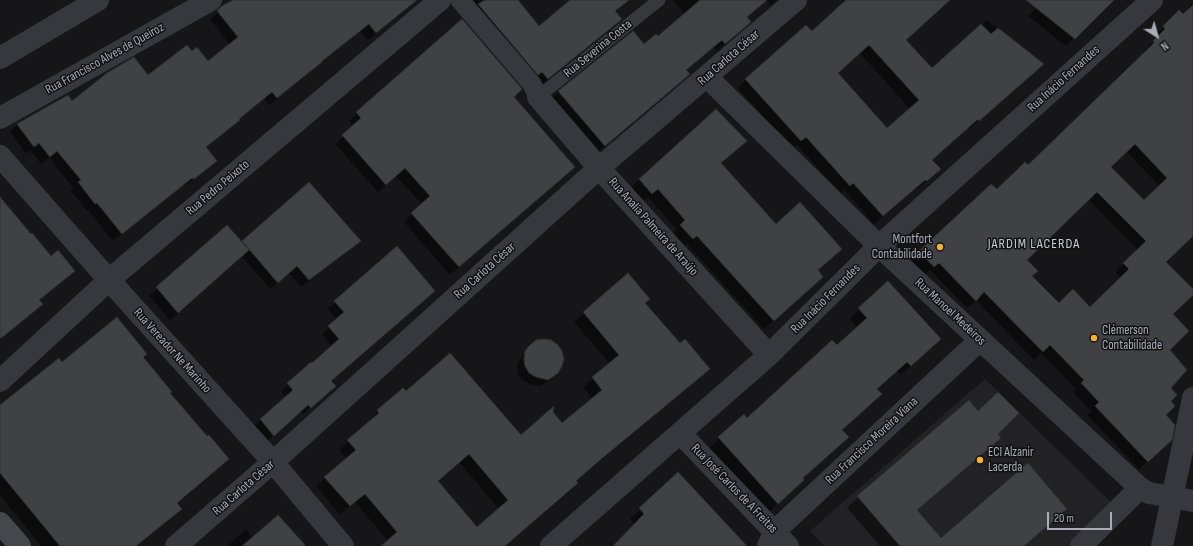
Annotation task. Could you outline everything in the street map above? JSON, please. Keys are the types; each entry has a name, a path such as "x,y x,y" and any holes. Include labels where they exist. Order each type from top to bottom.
{"main road":[{"path":"0,523 20,546"}],"street":[{"path":"0,58 98,0"},
{"name":"Rua Francisco Alves de Queiroz","path":"0,118 211,0"},
{"name":"Rua Pedro Peixoto","path":"0,381 109,280 440,0"},
{"path":"460,0 532,84 538,97"},
{"name":"Rua Carlota César","path":"176,546 273,462 599,168 796,0"},
{"name":"Rua Inácio Fernandes","path":"551,546 770,355 879,246 1152,0"},
{"name":"Rua Manoel Medeiros","path":"707,77 879,246 1140,488 1149,493 1183,499"},
{"name":"Rua Analia Palmeira de Araújo","path":"538,97 599,168 770,355"},
{"name":"Rua Vereador Ne Marinho","path":"0,156 109,280 273,462 343,546"},
{"name":"Rua Francisco Moreira Viana","path":"777,541 980,340"},
{"path":"1162,546 1183,499 1193,398"},
{"name":"Rua José Carlos de A Freitas","path":"680,433 777,541"},
{"path":"1081,546 1140,488"}],"lane":[{"name":"Rua Severina Costa","path":"538,97 659,0"}],"shaded area":[{"name":"ECI Alzanir Lacerda","path":"985,379 1116,507 1071,546 824,546 810,531"}],"building":[{"path":"233,0 417,0 376,33 369,24 277,98 272,92 206,147 217,161 194,179 192,178 122,234 97,203 95,204 78,182 81,180 57,151 50,157 39,143 34,147 17,124 68,95 72,101 107,73 134,57 148,75 187,45 192,51 197,47 208,61 238,37 217,11 222,6"},
{"path":"485,0 518,0 539,26 570,0 629,0 615,11 622,19 548,79 542,72 538,75 478,4"},
{"path":"700,0 767,0 747,17 751,22 725,44 722,40 686,70 690,74 605,146 558,91 633,31 644,44 656,34 658,36"},
{"path":"846,0 950,0 906,40 932,68 981,24 991,34 998,28 1044,64 932,160 941,169 927,181 925,180 883,216 853,183 850,186 806,137 801,141 745,79 806,25 812,31","holes":["869,45 919,100 887,128 838,73"]},
{"path":"1026,0 1114,0 1075,39"},
{"path":"1193,5 1193,236 1166,262 1193,289 1193,295 1173,314 1189,331 1170,350 1187,370 1171,388 1177,395 1171,401 1175,406 1166,415 1175,425 1172,440 1148,462 1095,406 1099,402 1081,383 1084,380 1050,345 1043,352 984,292 976,301 939,263 934,267 919,251 991,184 997,189 1025,162 1028,165 1154,43 1153,41 1165,29 1163,26 1179,10 1183,14","holes":["1135,144 1167,178 1144,200 1111,167","1097,192 1146,241 1123,263 1129,269 1090,307 1073,289 1059,303 1032,276 1038,271 1027,260"]},
{"path":"462,19 522,89 514,97 575,167 459,267 411,213 430,196 405,168 386,185 342,135 361,118 356,112"},
{"path":"716,109 747,141 721,163 776,224 800,202 842,249 818,270 823,277 774,321 697,236 693,239 680,225 685,220 658,189 652,194 639,179"},
{"path":"309,182 361,241 309,280 297,266 278,283 242,241"},
{"path":"0,197 51,256 58,250 75,271 39,300 43,304 0,339"},
{"path":"227,225 249,250 178,313 156,287"},
{"path":"397,246 435,291 331,381 336,386 311,408 308,405 274,436 260,419 293,390 287,383 339,339 328,326 344,312 334,301"},
{"path":"628,273 650,299 645,303 680,343 685,339 710,369 600,460 576,481 578,483 505,546 381,546 397,532 365,494 350,506 324,477 356,450 347,440 379,413 377,410 403,388 406,391 450,353 521,435 554,406 553,412 562,423 602,390 592,377 619,355 583,312","holes":["469,454 508,500 477,527 438,481"]},
{"path":"888,281 941,339 911,366 907,362 877,389 882,394 842,430 849,437 803,478 804,480 778,504 718,437 744,414 747,418 832,340 837,345 867,318 858,308"},
{"path":"117,317 147,354 143,357 172,392 170,393 229,459 177,503 182,509 136,546 60,546 0,473 0,405 59,358 62,362"},
{"path":"536,340 551,340 558,345 562,351 564,359 558,373 548,380 536,377 529,373 525,366 524,359 525,351 530,345"},
{"path":"998,392 1019,413 998,434 1001,438 917,510 941,538 1028,463 1067,509 1024,546 900,546 857,496 969,400 978,411"},
{"path":"678,472 747,546 613,546 644,514 639,508"},
{"path":"278,515 306,546 242,546"}],"place":[{"name":"Montfort Contabilidade","path":"940,247"},
{"name":"Clémerson Contabilidade","path":"1094,338"},
{"name":"ECI Alzanir Lacerda","path":"980,460"}],"district":[{"name":"JARDIM LACERDA","path":"1034,244"}]}
